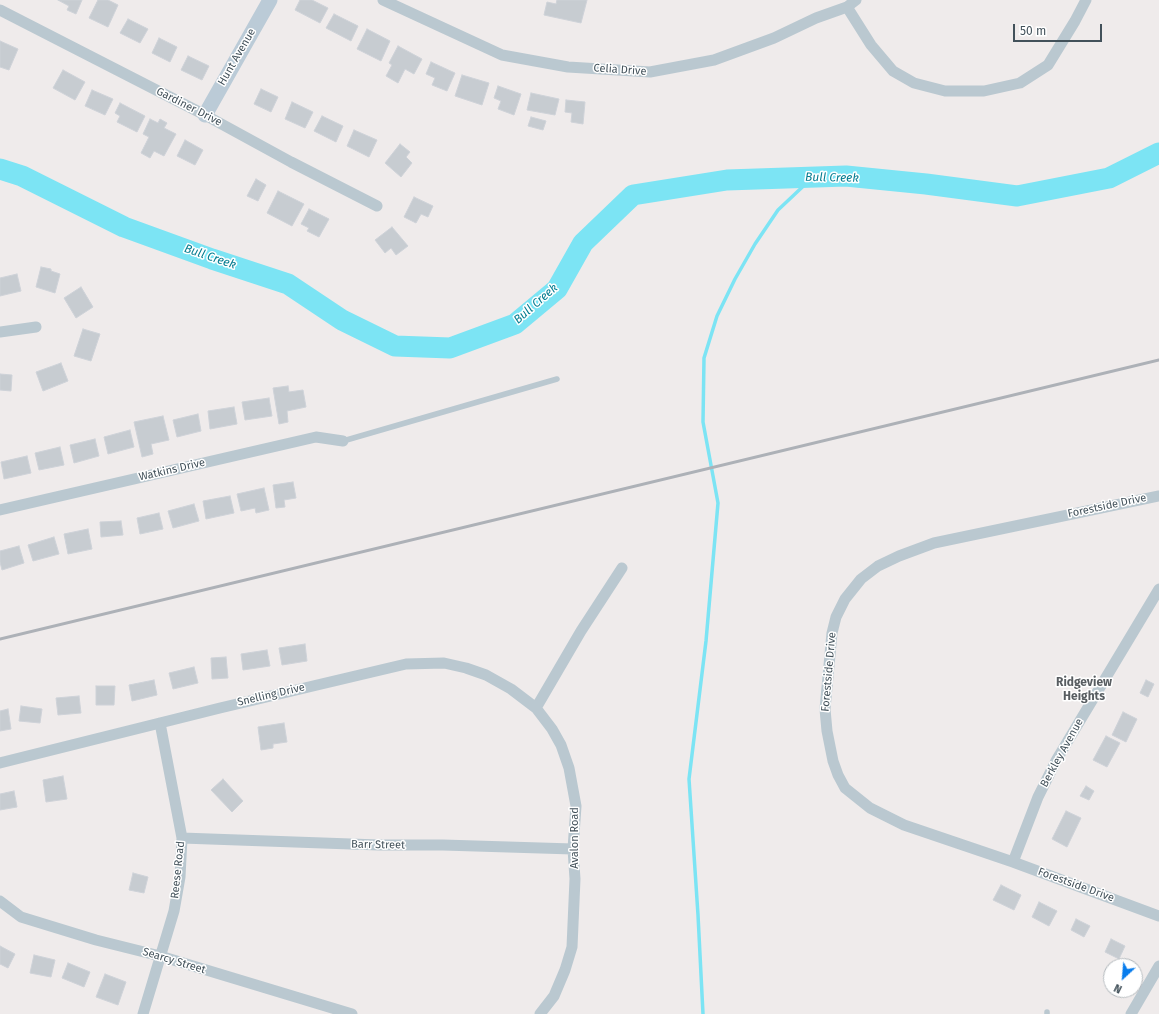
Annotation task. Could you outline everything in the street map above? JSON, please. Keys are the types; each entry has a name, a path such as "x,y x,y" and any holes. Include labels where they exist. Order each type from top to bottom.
{"street":[{"name":"Hunt Avenue","path":"205,115 270,0"},
{"name":"Celia Drive","path":"383,0 502,55 568,67 650,72 714,60 774,38 816,18 847,7 856,0"},
{"path":"847,7 870,45 893,71 914,83 945,91 984,91 1020,83 1048,65 1075,22 1086,0"},
{"name":"Gardiner Drive","path":"0,10 205,115 291,162 377,206"},
{"path":"0,332 36,327"},
{"name":"Watkins Drive","path":"0,510 316,436 344,441"},
{"name":"Forestside Drive","path":"1159,496 934,543 878,566 867,574 845,599 836,616 832,633 825,709 826,731 838,775 845,788 870,808 904,825 1013,862 1159,916"},
{"path":"536,708 581,631 622,568"},
{"name":"Berkley Avenue","path":"1013,862 1038,797 1057,759 1159,589"},
{"name":"Snelling Drive","path":"0,763 220,708 406,664 444,663 466,668 486,675 511,689 536,708"},
{"name":"Avalon Road","path":"536,708 552,729 561,745 569,768 576,806 573,849 575,879 572,947 565,970 554,996 540,1014"},
{"name":"Reese Road","path":"143,1014 174,911 180,876 182,838 160,723"},
{"name":"Barr Street","path":"182,838 371,845 444,845 573,849"},
{"name":"Searcy Street","path":"0,901 3,905 21,917 96,940 160,956 352,1014"},
{"path":"1131,1014 1159,966"}],"lane":[{"path":"344,441 557,379"}],"building":[{"path":"58,0 82,0 76,14 67,10 69,6"},
{"path":"98,0 108,0 118,5 108,27 89,18"},
{"path":"300,0 312,0 328,8 320,23 295,10"},
{"path":"557,0 587,0 581,23 544,15 547,2 556,4"},
{"path":"334,14 358,26 351,41 326,28"},
{"path":"128,19 148,29 140,43 120,33"},
{"path":"367,29 390,41 381,61 357,49"},
{"path":"159,38 177,47 170,62 152,53"},
{"path":"0,41 18,49 9,70 0,67"},
{"path":"398,46 422,59 414,74 405,69 398,83 386,76 392,65 389,63"},
{"path":"188,56 209,66 202,80 181,70"},
{"path":"431,62 455,73 447,91 432,85 435,78 426,74"},
{"path":"63,70 85,82 75,100 53,88"},
{"path":"462,75 489,83 482,105 455,96"},
{"path":"498,86 521,94 514,115 498,109 501,101 494,98"},
{"path":"261,89 278,97 271,112 254,104"},
{"path":"92,90 113,99 105,115 85,106"},
{"path":"531,93 559,99 555,115 527,110"},
{"path":"566,100 585,102 583,124 571,122 572,113 565,112"},
{"path":"292,102 313,112 305,128 285,119"},
{"path":"120,103 145,116 137,132 117,122 120,116 115,113"},
{"path":"322,116 343,126 336,142 314,131"},
{"path":"531,117 546,121 543,130 528,126"},
{"path":"150,119 158,123 160,119 167,123 164,128 176,134 164,156 154,151 150,158 141,153 149,137 143,134"},
{"path":"354,130 377,140 369,157 347,146"},
{"path":"185,140 203,150 195,165 177,156"},
{"path":"400,144 410,152 406,157 412,163 401,177 385,163"},
{"path":"256,179 266,185 258,201 247,196"},
{"path":"278,191 304,204 292,226 267,213"},
{"path":"414,197 433,206 428,217 421,214 416,223 404,217"},
{"path":"309,209 329,219 319,237 307,231 309,228 301,224"},
{"path":"392,227 408,246 396,255 391,248 385,253 375,240"},
{"path":"41,267 51,269 51,271 60,274 55,293 36,287"},
{"path":"17,274 21,291 0,296 0,278"},
{"path":"81,287 93,307 76,318 64,298"},
{"path":"83,329 100,334 91,361 74,356"},
{"path":"61,363 68,381 43,391 36,372"},
{"path":"0,374 12,375 11,391 0,390"},
{"path":"288,386 289,392 303,390 306,407 287,411 288,422 279,424 273,388"},
{"path":"269,398 272,416 245,420 242,402"},
{"path":"234,407 237,424 210,429 208,411"},
{"path":"198,414 201,431 177,437 173,420"},
{"path":"163,416 169,440 151,444 153,454 142,457 134,422"},
{"path":"130,430 134,447 108,454 104,437"},
{"path":"95,439 99,456 74,463 70,445"},
{"path":"60,447 64,465 39,470 35,453"},
{"path":"27,456 31,473 4,479 1,462"},
{"path":"293,482 296,498 284,500 285,507 276,508 273,485"},
{"path":"264,488 269,510 256,513 255,508 241,511 237,494"},
{"path":"230,496 234,513 206,519 203,501"},
{"path":"194,504 199,521 173,528 168,511"},
{"path":"159,513 163,529 140,534 137,518"},
{"path":"121,521 123,535 101,537 100,522"},
{"path":"88,529 92,549 68,554 64,534"},
{"path":"54,537 59,554 33,561 28,545"},
{"path":"19,546 24,563 2,570 0,551"},
{"path":"305,644 307,661 282,665 279,648"},
{"path":"267,650 270,666 243,670 241,654"},
{"path":"226,657 228,678 212,679 211,658"},
{"path":"194,667 198,683 173,689 169,673"},
{"path":"154,680 157,695 132,701 129,685"},
{"path":"1146,680 1154,684 1148,697 1140,693"},
{"path":"96,686 115,686 114,705 96,705"},
{"path":"79,696 81,713 58,715 56,698"},
{"path":"21,706 42,709 40,723 19,721"},
{"path":"8,709 11,729 0,731 0,711"},
{"path":"1123,712 1137,719 1126,742 1112,735"},
{"path":"284,723 287,742 273,744 273,748 261,750 258,727"},
{"path":"1106,736 1120,743 1107,767 1093,760"},
{"path":"63,776 67,799 46,802 43,780"},
{"path":"223,779 243,801 232,812 211,790"},
{"path":"1086,786 1094,791 1089,800 1080,796"},
{"path":"14,791 17,807 0,810 0,794"},
{"path":"1066,811 1081,818 1067,847 1052,839"},
{"path":"133,873 148,877 144,893 129,890"},
{"path":"1001,885 1021,895 1014,910 993,900"},
{"path":"1039,902 1057,911 1049,926 1032,917"},
{"path":"1076,919 1090,926 1084,937 1071,930"},
{"path":"1111,939 1125,946 1119,958 1105,952"},
{"path":"0,946 15,954 8,968 0,964"},
{"path":"34,955 55,960 51,977 30,973"},
{"path":"68,963 90,972 84,987 62,978"},
{"path":"105,974 126,982 118,1005 96,997"}],"waterway":[{"name":"Bull Creek","path":"0,169 22,176 124,227 212,259 288,284 342,320 395,346 450,348 515,324 557,289 583,243 633,195 727,180 846,176 926,184 1017,196 1109,178 1159,153"},
{"path":"703,1014 689,779 706,641 718,503 703,422 704,358 717,316 735,279 755,244 778,210 813,177"}],"railway":[{"path":"0,639 1159,360"}],"district":[{"name":"Ridgeview Heights","path":"1084,690"}]}
